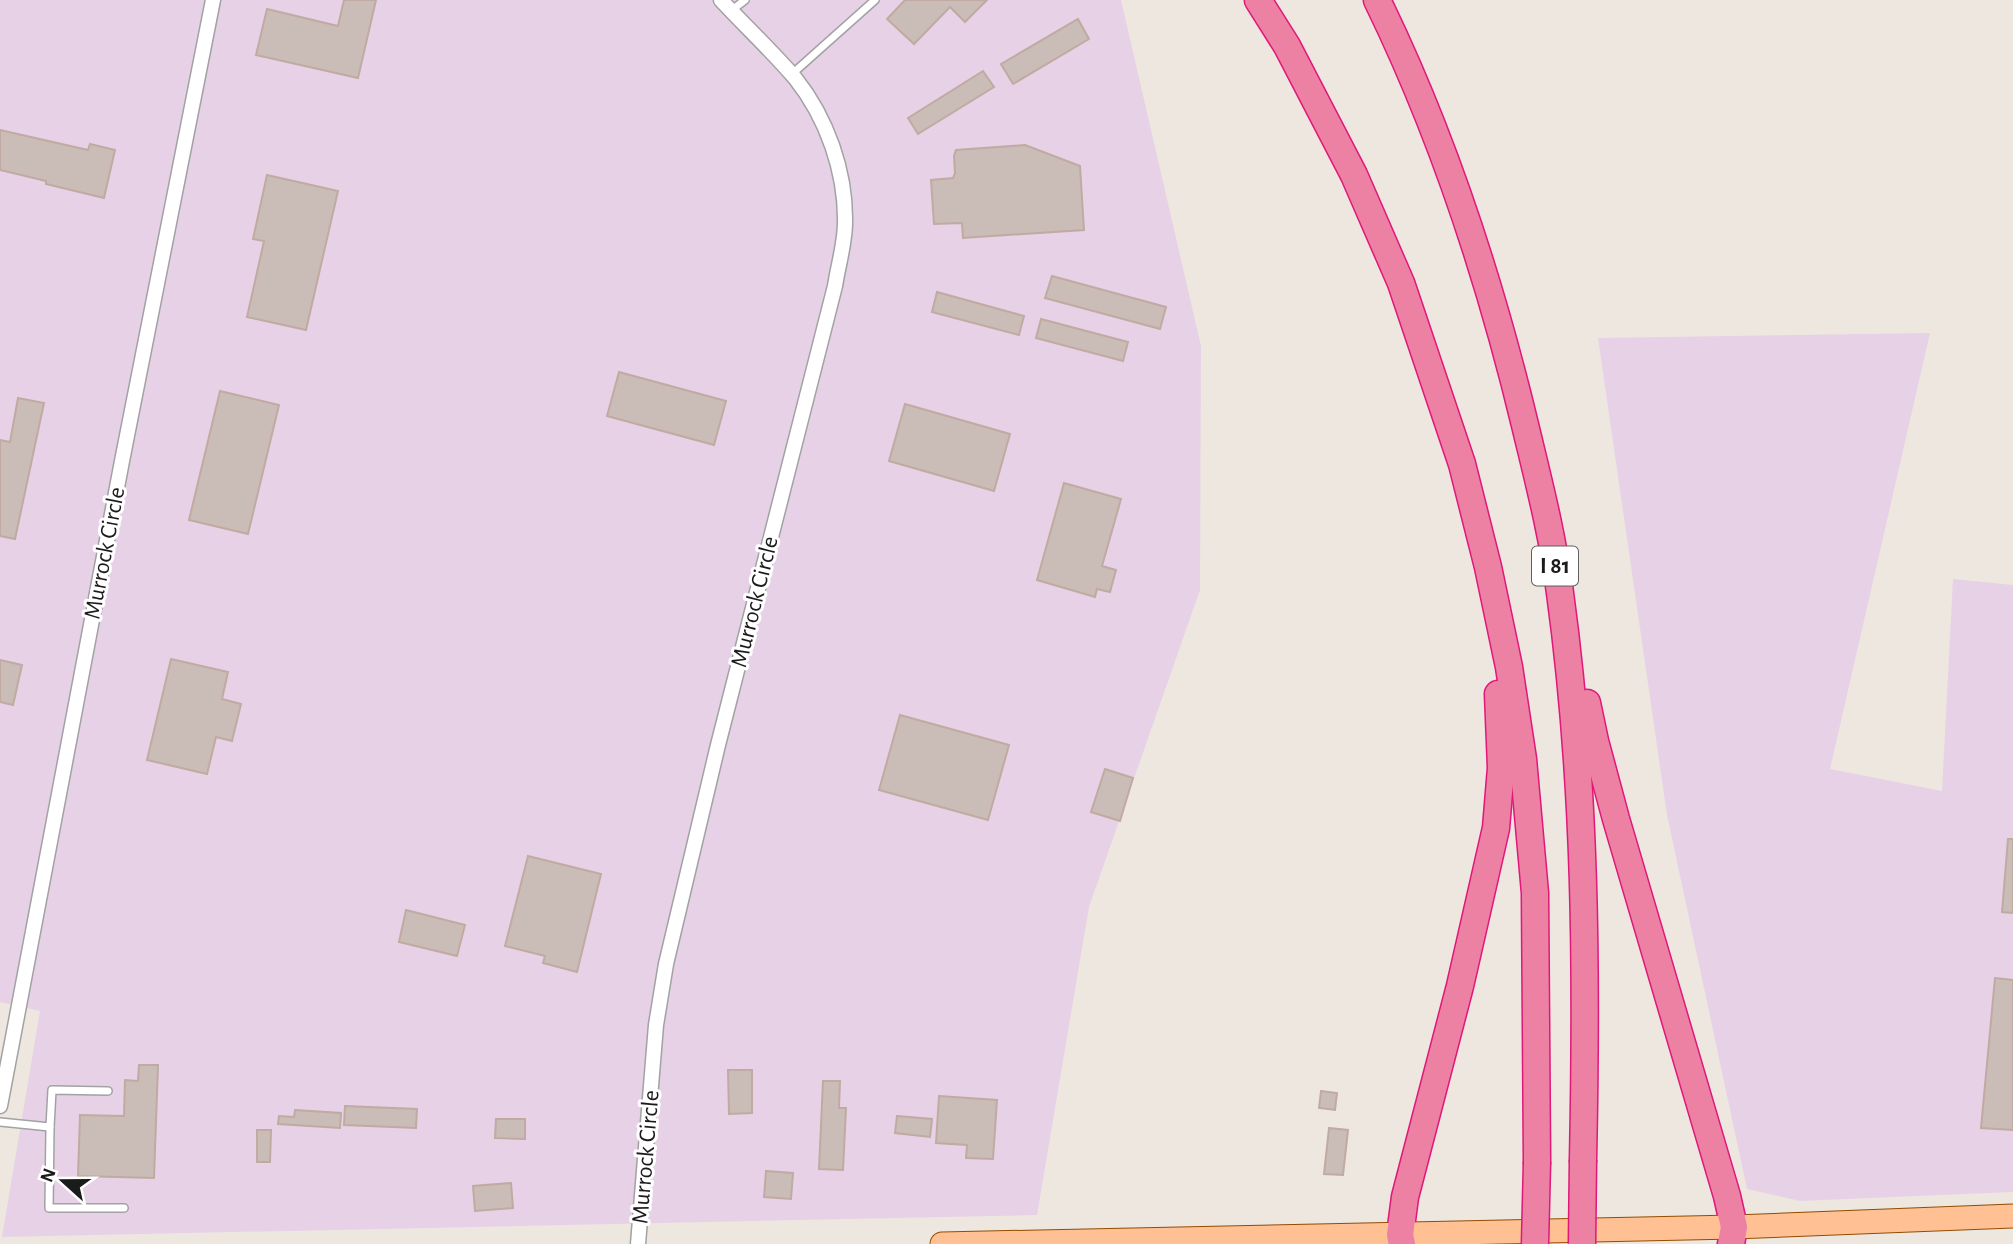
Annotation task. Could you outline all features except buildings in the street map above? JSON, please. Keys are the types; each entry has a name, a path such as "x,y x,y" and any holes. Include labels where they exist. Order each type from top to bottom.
{"highway":[{"path":"1258,0 1287,46 1354,175 1401,283 1462,464 1488,567 1509,667 1523,759 1535,893 1535,1244"},
{"name":"I 81","path":"1377,0 1451,177 1481,262 1510,363 1544,503 1560,591 1578,756 1584,889 1586,1022 1582,1244"},
{"path":"1401,1239 1405,1197 1460,986 1496,828 1501,768 1500,706 1493,653 1488,567"},
{"path":"1560,591 1580,648 1595,741 1696,1084 1733,1235"}],"main road":[{"path":"942,1244 1733,1235 2013,1216"}],"street":[{"name":"Murrock Circle","path":"0,1107 213,0"},
{"name":"Murrock Circle","path":"638,1244 656,1025 666,964 718,745 835,286 845,225 845,199 836,155 824,124 791,75 726,5"}],"lane":[{"path":"726,5 745,0"},
{"path":"791,75 875,0"},
{"path":"108,1091 52,1090 49,1208 124,1208"},
{"path":"0,1122 50,1127"}],"shaded area":[{"path":"0,0 1121,0 1201,346 1200,590 1089,907 1037,1215 2,1237 40,1011 0,1002"},
{"path":"1930,333 1830,769 1942,791 1953,579 2013,585 2013,1192 1800,1201 1747,1189 1667,815 1598,338"}]}
